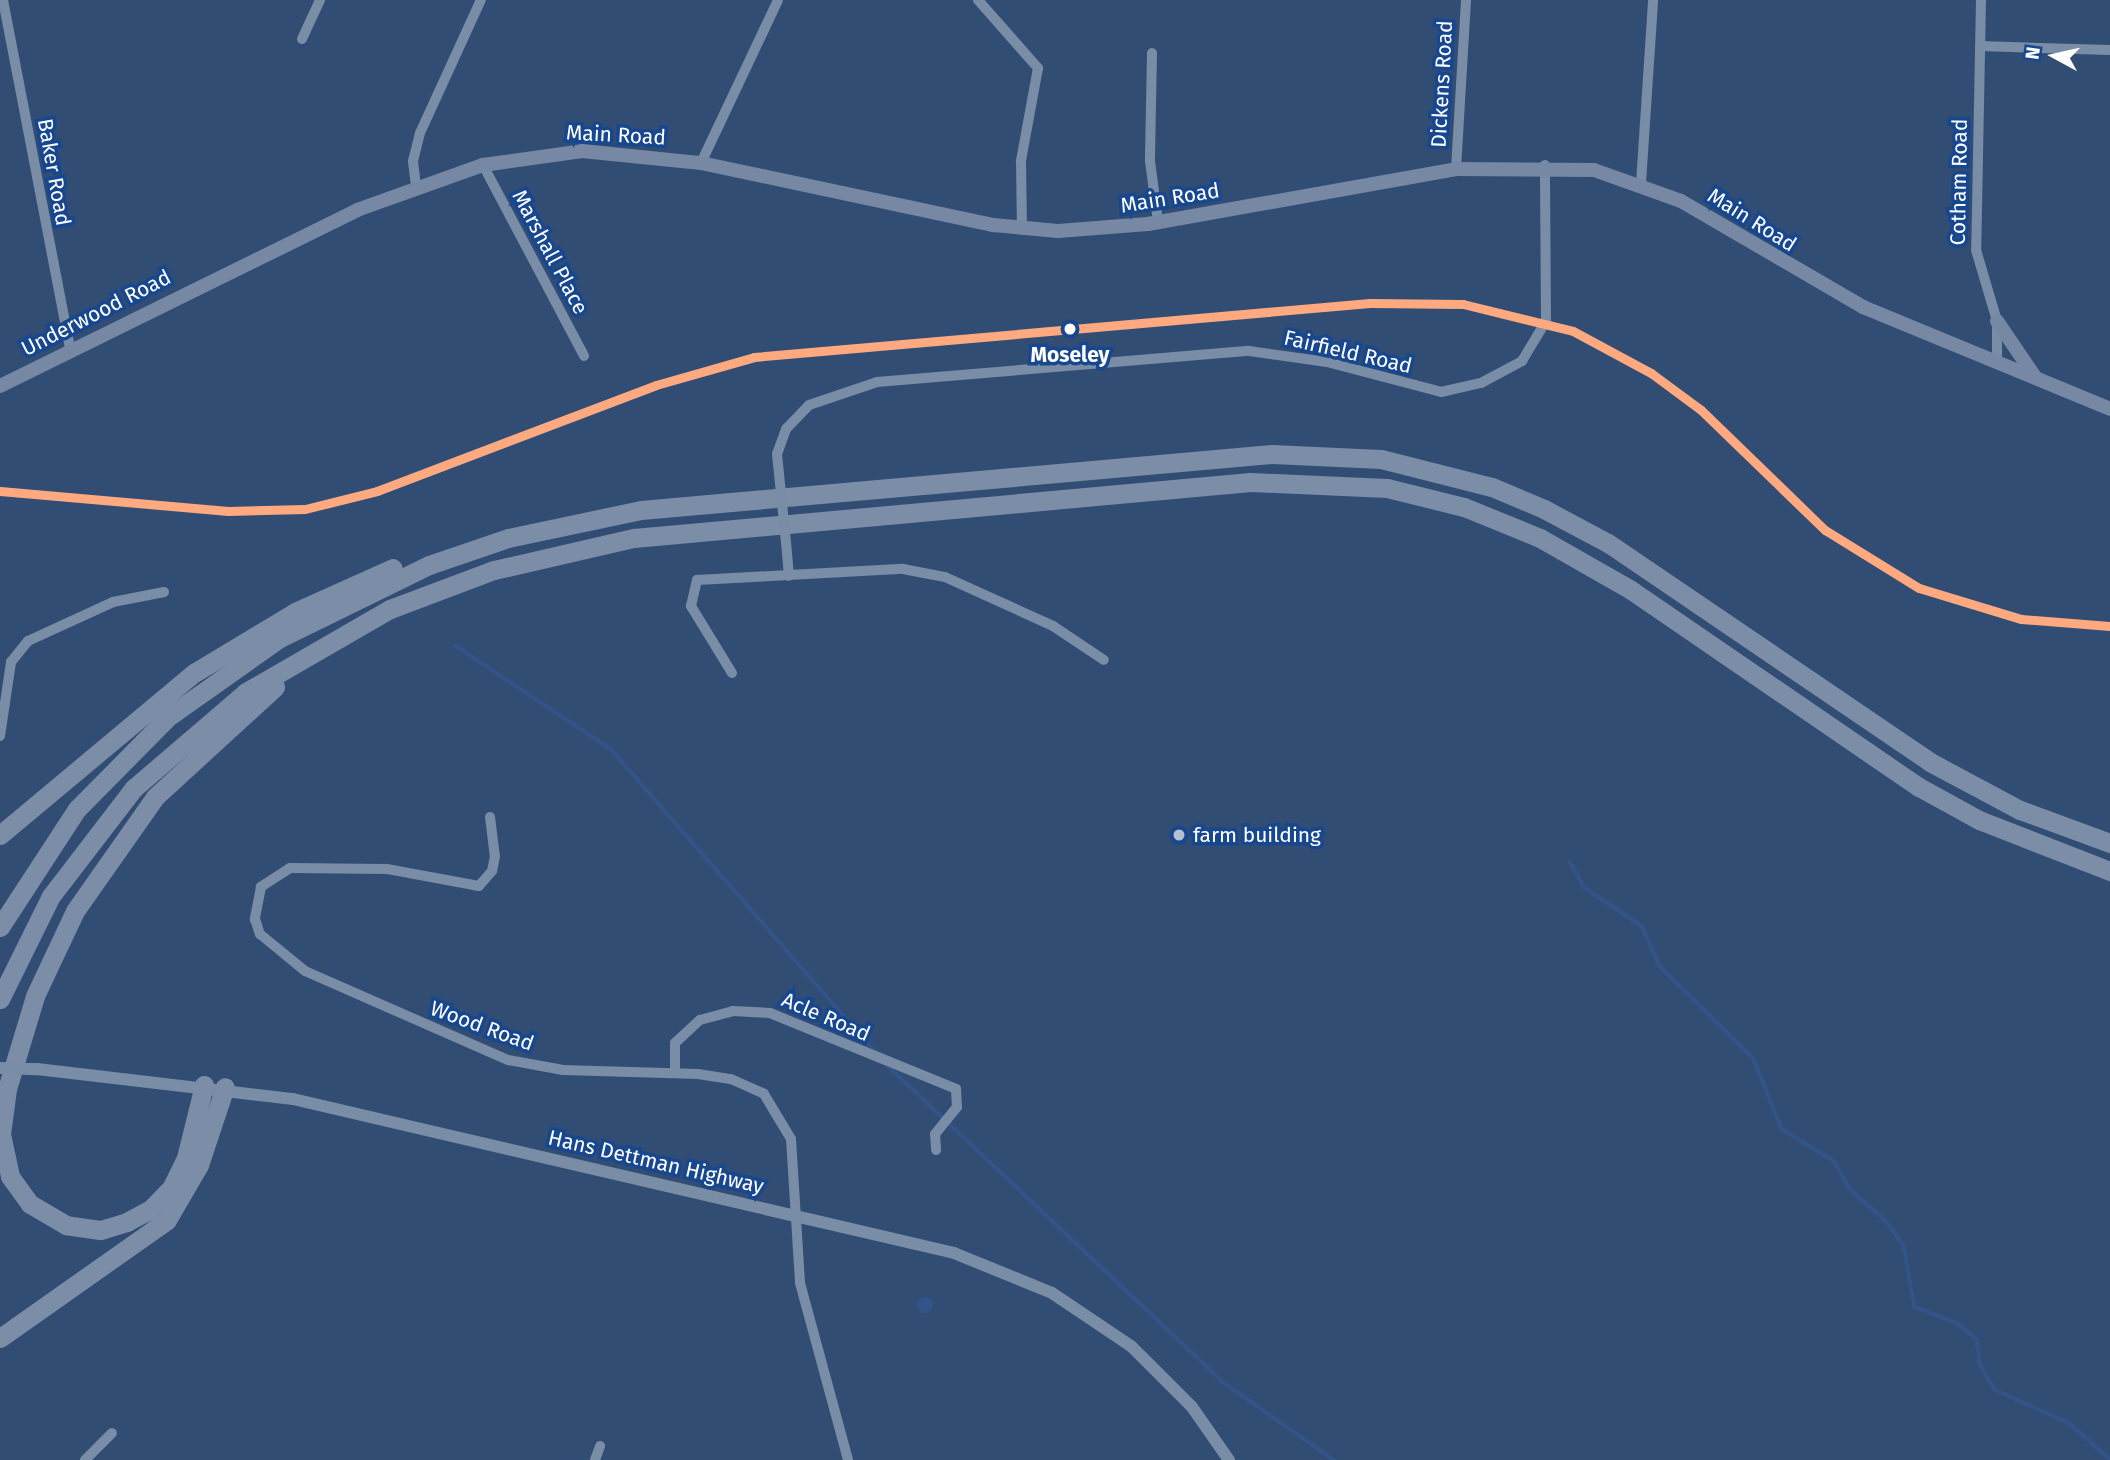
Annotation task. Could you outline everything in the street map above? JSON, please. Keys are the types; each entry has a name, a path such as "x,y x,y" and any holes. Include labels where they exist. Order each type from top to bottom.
{"highway":[{"path":"0,835 166,694 259,632 369,577 455,556 547,529 669,506 1228,456 1381,459 1492,487 1555,515 1639,564 1930,762 2020,810 2110,844"},
{"path":"0,999 51,896 134,788 246,692 351,629 494,570 634,538 1250,482 1387,488 1464,507 1569,553 1919,787 1979,820 2110,871"},
{"path":"0,927 77,808 168,717 278,639 455,556"},
{"path":"204,1085 186,1158 172,1187 151,1209 127,1222 100,1230 66,1225 30,1204 10,1176 2,1134 7,1089 35,996 93,881 155,797 200,750 351,629"},
{"path":"0,1338 167,1220 199,1165 225,1087"}],"main road":[{"name":"Main Road","path":"211,279 416,186 483,165 582,150 701,163 1022,229 1100,230 1456,169 1545,165 1641,183 1819,286 2110,409"},
{"name":"Underwood Road","path":"0,386 211,279"},
{"path":"1997,321 2035,377"}],"street":[{"name":"Baker Road","path":"4,0 70,349"},
{"path":"302,39 320,0"},
{"path":"416,186 413,161 420,133 481,0"},
{"path":"701,163 778,0"},
{"path":"978,0 1038,68 1021,161 1022,229"},
{"name":"Dickens Road","path":"1456,169 1466,0"},
{"path":"1641,183 1647,23 1653,0"},
{"name":"Cotham Road","path":"1981,0 1976,250 1997,321 1997,362"},
{"path":"1980,46 2110,50"},
{"path":"1152,53 1150,161 1158,222"},
{"name":"Marshall Place","path":"483,165 584,356"},
{"name":"Fairfield Road","path":"789,576 777,454 786,429 824,396 919,378 1249,351 1328,362 1441,392 1481,383 1522,361 1546,321 1545,165"},
{"path":"732,673 691,606 691,586 710,577 789,576 903,569 945,577 1053,626 1104,660"},
{"path":"0,736 11,662 28,640 113,602 164,592"},
{"name":"Wood Road","path":"490,817 494,863 479,886 387,869 290,868 261,887 255,919 271,948 305,971 476,1049 551,1069 675,1071 731,1079 776,1106 791,1139 805,1308 848,1460"},
{"name":"Acle Road","path":"675,1071 671,1052 691,1027 733,1011 756,1010 956,1089 957,1107 935,1134 936,1150"},
{"name":"Hans Dettman Highway","path":"0,1068 37,1069 225,1087 796,1214 954,1253 1052,1293 1153,1366 1229,1460"},
{"path":"85,1460 112,1433"},
{"path":"594,1460 600,1446"}],"water":[{"path":"925,1297 931,1299 931,1311 925,1313 919,1311 917,1305 919,1299"}],"waterway":[{"path":"456,646 611,749 876,1053"},
{"path":"1570,862 1585,888 1642,926 1660,966 1754,1059 1782,1129 1834,1161 1851,1190 1888,1223 1904,1246 1915,1307 1957,1323 1977,1339 1980,1364 1995,1390 2069,1423 2110,1459"},
{"path":"888,1066 1223,1382 1334,1460"}],"transit line":[{"path":"0,491 228,511 305,509 377,491 656,385 754,357 1370,303 1463,304 1573,331 1651,373 1701,410 1825,530 1919,588 2021,619 2110,626"}],"place":[{"name":"Moseley","path":"1070,329"},
{"name":"farm building","path":"1179,835"}]}
